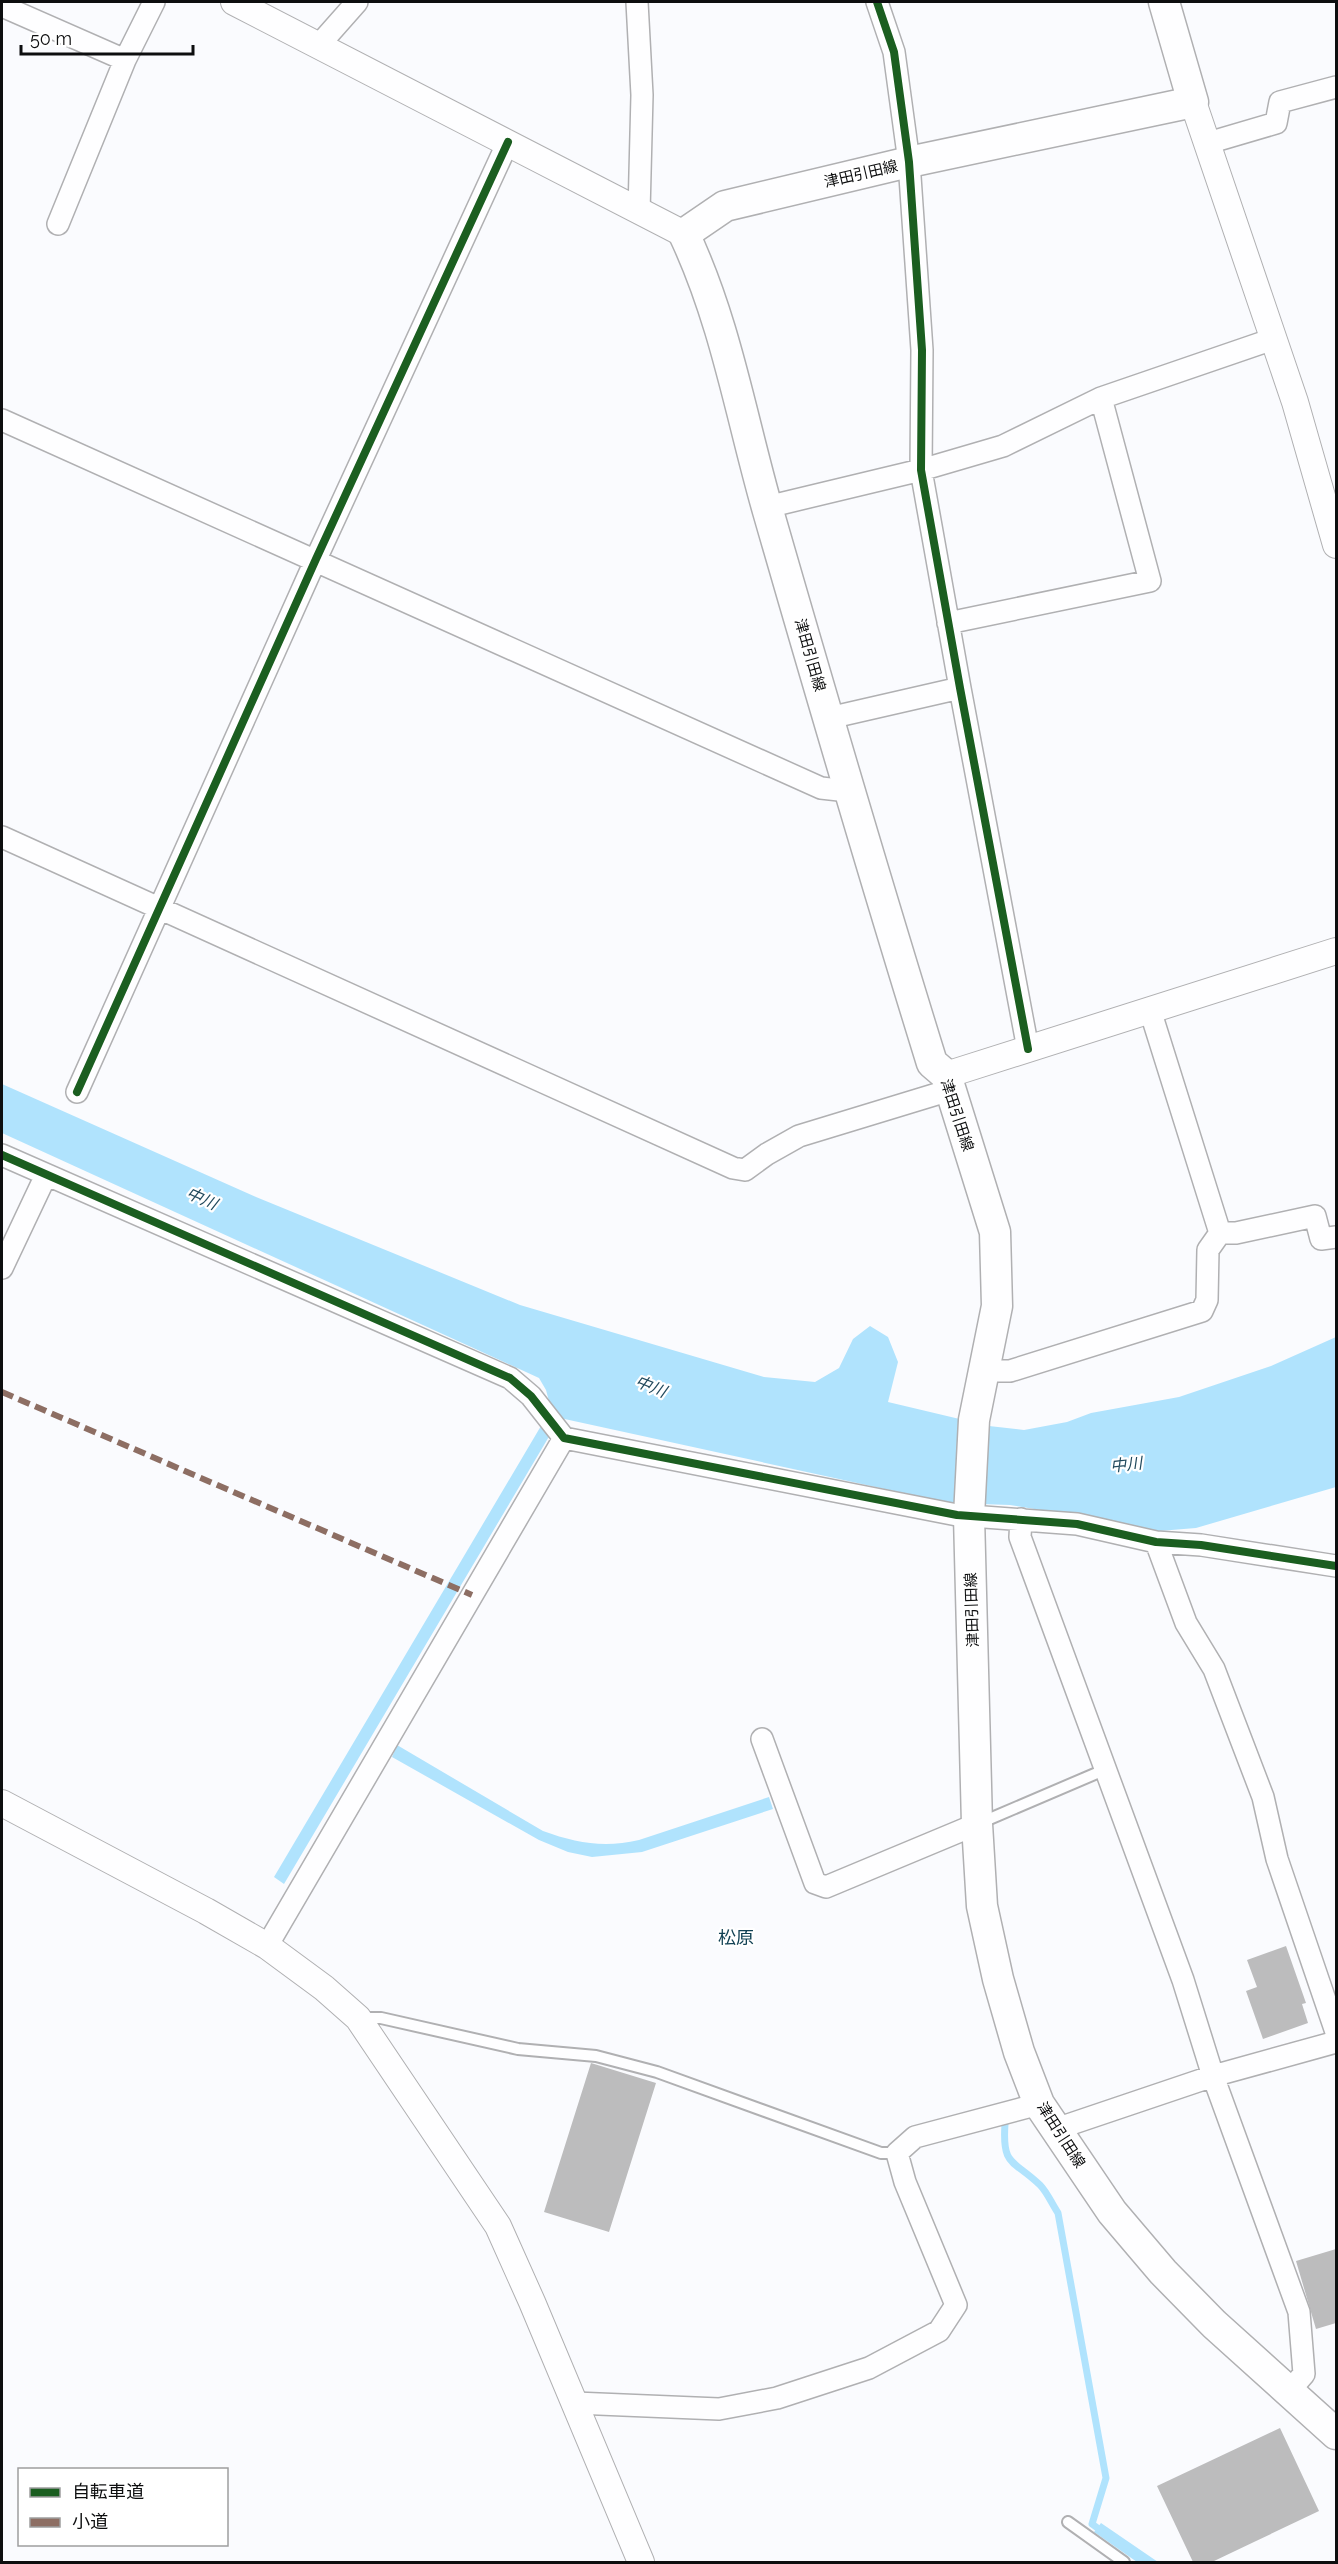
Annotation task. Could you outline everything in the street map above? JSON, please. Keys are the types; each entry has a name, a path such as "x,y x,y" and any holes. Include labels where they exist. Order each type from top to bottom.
{"main road":[{"path":"1164,2 1194,102"},
{"name":"津田引田線","path":"1194,102 909,162 725,206 684,234 701,269 722,331 767,507 848,791 932,1063 948,1082 995,1232 997,1306 982,1371 974,1420 970,1511 977,1824 984,1917 998,1979 1019,2052 1039,2104 1112,2212 1163,2271 1214,2324 1290,2390 1336,2434"}],"street":[{"path":"58,224 125,60 153,2"},
{"path":"234,2 684,234"},
{"path":"318,45 357,2"},
{"path":"637,2 642,95 639,212"},
{"path":"877,2 894,52 909,162 922,350 921,470 1028,1049"},
{"path":"2,6 125,60"},
{"path":"1208,143 1276,123 1280,102 1336,87"},
{"path":"1194,102 1295,402 1336,545"},
{"path":"77,1092 316,559 508,142"},
{"path":"767,507 921,470 1003,447 1101,398 1273,339"},
{"path":"948,623 1150,581 1101,398"},
{"path":"2,420 316,559 821,788 848,791"},
{"path":"829,718 960,688"},
{"path":"2,837 732,1168 745,1170 767,1154 800,1136 948,1082 1028,1049 1336,951"},
{"path":"1150,1010 1220,1233"},
{"path":"2,1155 510,1378 531,1396 564,1438 957,1515 970,1511 1077,1524 1156,1542 1201,1545 1336,1566"},
{"path":"2,1268 46,1175"},
{"path":"1220,1233 1236,1233 1315,1216 1321,1239 1336,1236"},
{"path":"982,1371 1010,1371 1202,1311 1208,1300 1208,1250 1220,1233"},
{"path":"267,1946 564,1438"},
{"path":"1021,1519 1020,1537 1183,1980 1214,2076 1299,2312 1304,2374 1290,2390"},
{"path":"1156,1542 1186,1623 1214,1669 1263,1797 1277,1859 1336,2032"},
{"path":"762,1739 816,1883 826,1887 977,1824"},
{"path":"2,1803 206,1911 267,1946 324,1988 358,2018 498,2226 641,2562"},
{"path":"1056,2129 1214,2076 1336,2042"},
{"path":"575,2403 719,2409 777,2398 869,2368 939,2331 956,2305 905,2182 897,2153 915,2137 1039,2104"}],"lane":[{"path":"977,1824 1104,1770"},
{"path":"358,2018 381,2018 518,2049 596,2056 657,2072 880,2153 897,2153"},
{"path":"1068,2522 1124,2562"}],"water":[{"name":"中川","path":"2,1084 256,1197 520,1305 764,1377 815,1382 839,1368 853,1339 870,1326 888,1337 898,1362 888,1402 989,1426 1024,1430 1067,1422 1091,1413 1179,1397 1271,1366 1336,1337 1336,1487 1196,1528 1147,1532 1077,1516 1010,1505 949,1503 560,1418 284,1884 274,1877 551,1409 546,1390 539,1378 2,1133"},
{"path":"397,1745 543,1831 567,1839 590,1843 614,1844 639,1840 769,1797 773,1809 642,1852 592,1857 568,1852 539,1840 392,1757"},
{"path":"1101,2523 1158,2562 1137,2562 1094,2532"}],"building":[{"path":"1286,1946 1306,2003 1302,2004 1308,2023 1263,2039 1246,1991 1257,1987 1247,1960"},
{"path":"591,2063 656,2083 609,2232 544,2212"},
{"path":"1336,2249 1336,2323 1316,2329 1296,2261"},
{"path":"1280,2428 1319,2511 1212,2562 1193,2562 1157,2486"}],"waterway":[{"path":"1005,2124 1005,2148 1011,2161 1043,2188 1058,2213 1106,2478 1092,2524 1103,2532"}],"marked path":[{"path":"2,1392 472,1595"}],"cycle path":[{"path":"877,2 894,52 909,162 922,350 921,470 1028,1049"},
{"path":"77,1092 316,559 508,142"},
{"path":"2,1155 510,1378 531,1396 564,1438 957,1515 1077,1524 1156,1542 1201,1545 1336,1566"}],"district":[{"name":"松原","path":"736,1938"}]}
